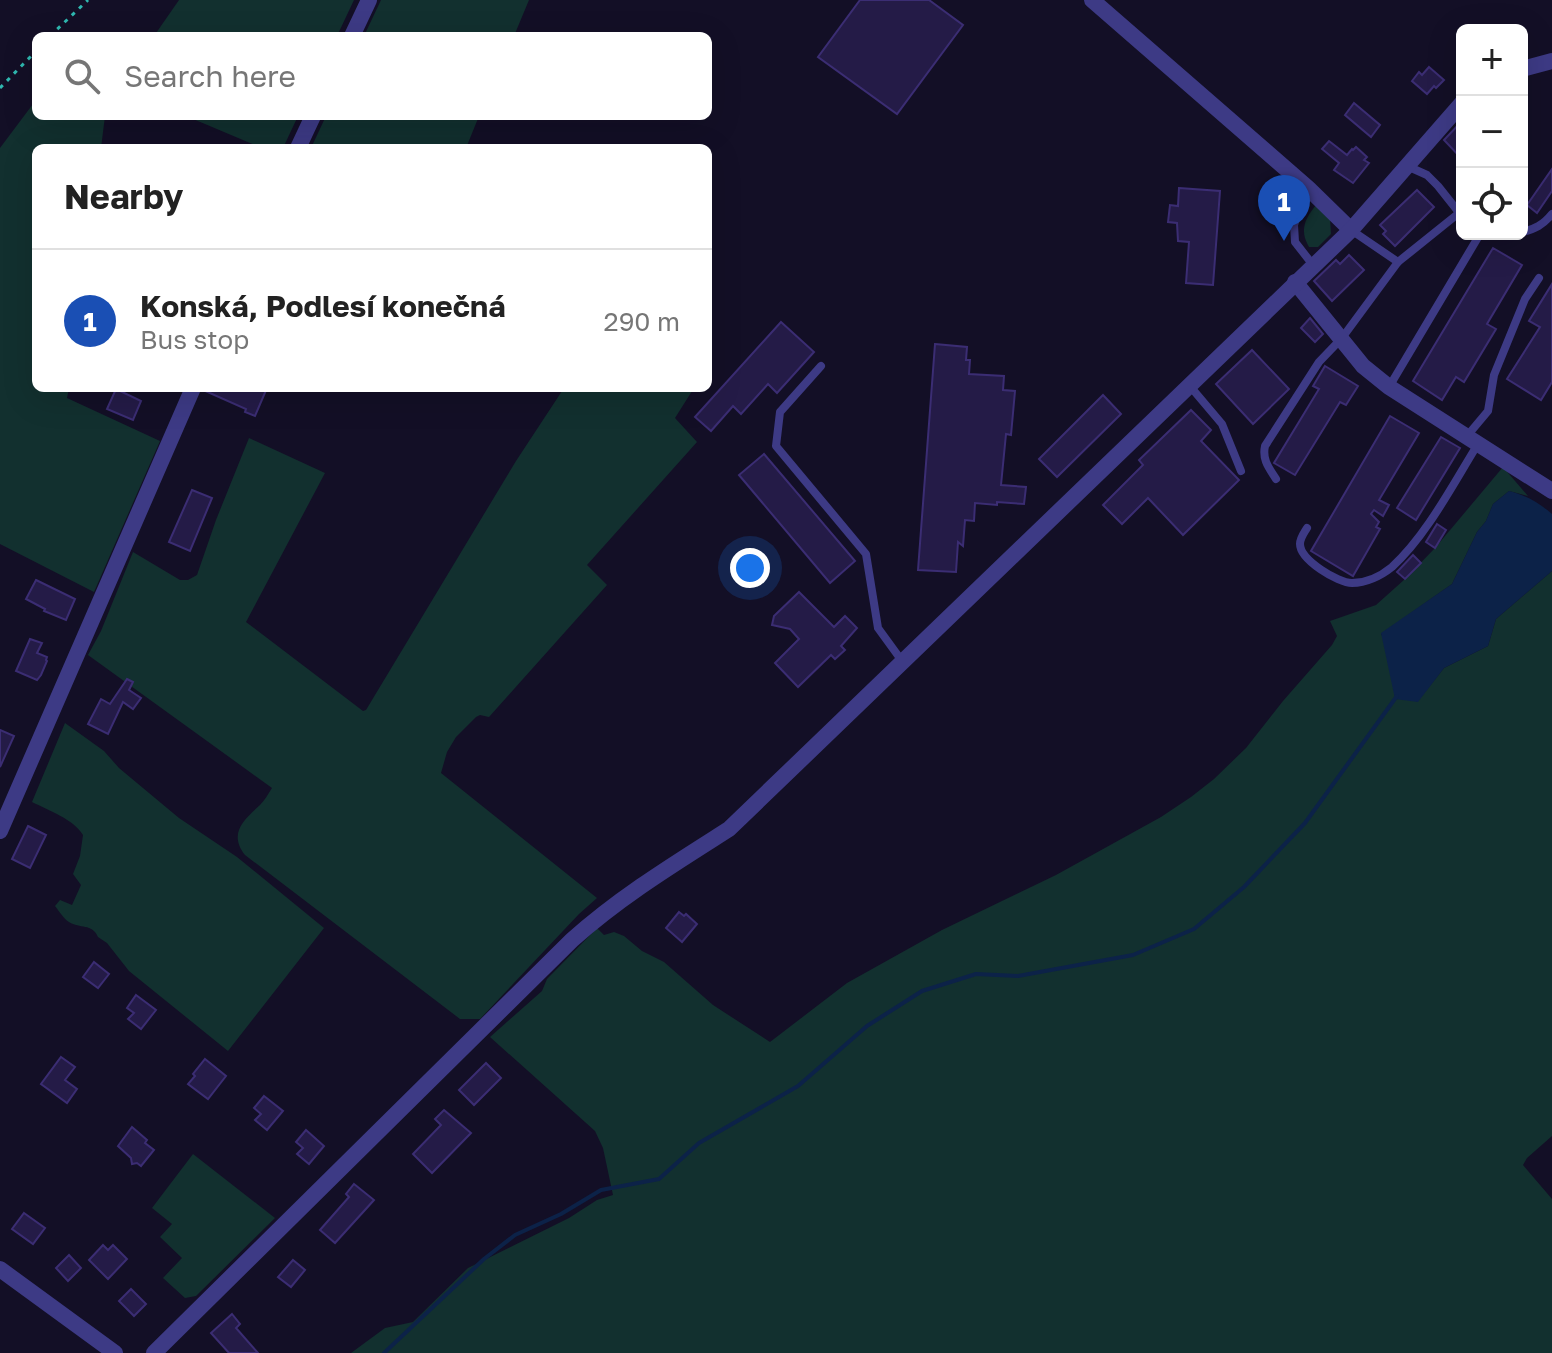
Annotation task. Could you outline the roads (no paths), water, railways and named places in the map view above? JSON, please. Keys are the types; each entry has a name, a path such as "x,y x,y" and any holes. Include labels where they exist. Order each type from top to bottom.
{"street":[{"path":"354,32 369,0"},
{"path":"1092,0 1308,188 1351,230"},
{"path":"1528,67 1552,61"},
{"path":"154,1353 572,940 633,890 729,829 1351,230 1456,110"},
{"path":"300,144 311,120"},
{"path":"1295,282 1363,366 1389,387 1552,491"},
{"path":"0,831 191,392"},
{"path":"0,1269 115,1353"}],"lane":[{"path":"1406,166 1427,175 1456,209"},
{"path":"1308,188 1294,225 1295,242 1313,265"},
{"path":"1528,230 1545,223 1552,214"},
{"path":"1276,479 1265,462 1265,446 1319,362 1342,338 1398,262 1456,217"},
{"path":"1351,230 1398,262"},
{"path":"1389,387 1476,240"},
{"path":"1307,528 1299,541 1306,559 1341,581 1360,583 1377,577 1391,567 1422,532 1488,411 1494,375 1525,299 1539,278"},
{"path":"821,366 780,412 776,446 866,554 878,628 902,661"},
{"path":"1189,384 1222,424 1241,471"}],"water":[{"path":"1509,491 1532,500 1552,514 1552,571 1496,619 1488,646 1444,668 1418,702 1395,699 1381,633 1452,584 1493,504"}],"waterway":[{"path":"384,1353 484,1259 515,1235 561,1214 601,1190 659,1179 699,1143 798,1086 867,1026 922,991 976,974 1018,976 1133,955 1194,929 1244,887 1305,823 1397,696"}],"place":[{"name":"Konská, Podlesí konečná","path":"1284,241"}]}
